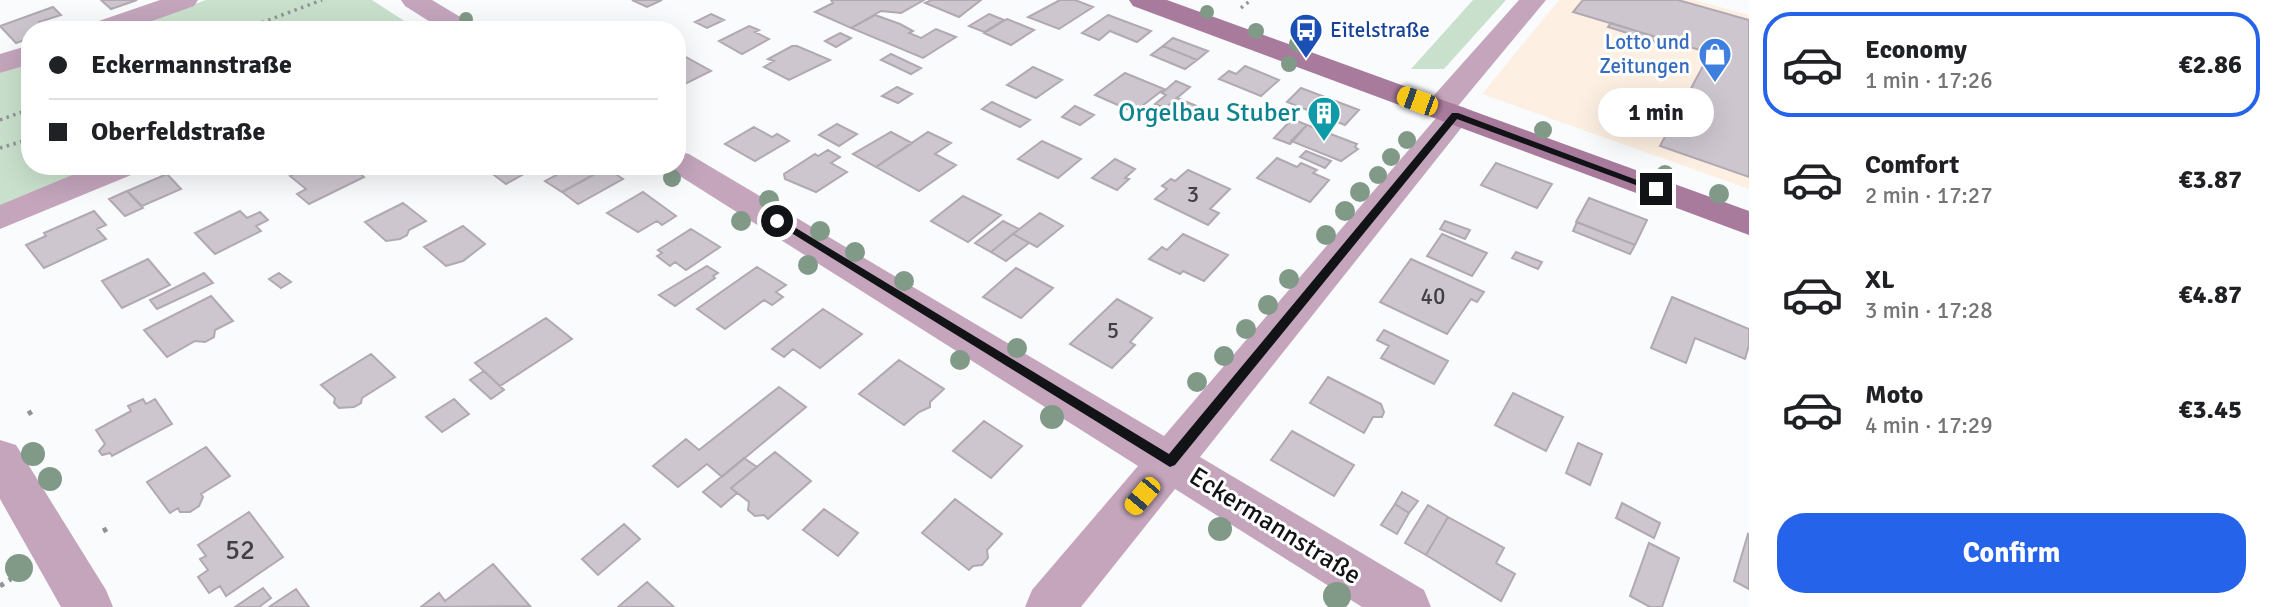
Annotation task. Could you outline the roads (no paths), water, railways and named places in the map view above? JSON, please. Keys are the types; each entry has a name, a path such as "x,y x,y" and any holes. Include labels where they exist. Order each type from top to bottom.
{"street":[{"path":"126,21 186,0"},
{"path":"414,0 444,21"},
{"path":"1142,0 1749,223"},
{"path":"1050,607 1170,461 1533,0"},
{"path":"0,64 21,57"},
{"name":"Eckermannstraße","path":"686,165 1406,607"},
{"path":"0,218 103,175"},
{"path":"0,457 88,607"}],"place":[{"name":"Eitelstraße","path":"1306,60"},
{"name":"Lotto und Zeitungen","path":"1715,84"},
{"name":"Orgelbau Stuber","path":"1324,143"}]}
